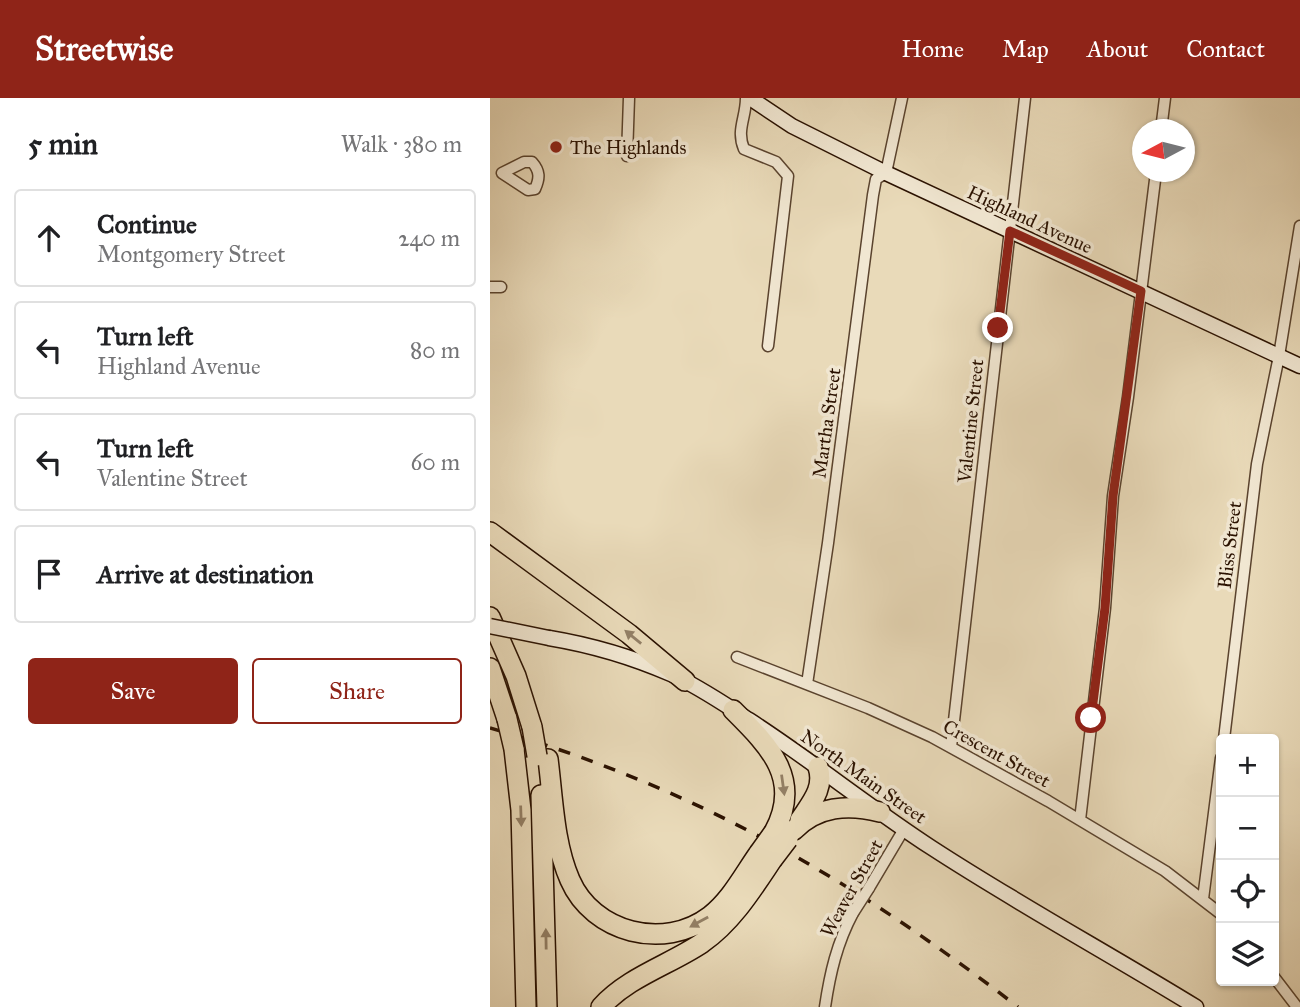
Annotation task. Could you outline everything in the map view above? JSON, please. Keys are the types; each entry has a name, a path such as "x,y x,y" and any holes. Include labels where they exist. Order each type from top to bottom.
{"highway":[{"path":"490,532 629,634 685,681"},
{"path":"490,617 532,702 569,879 584,903 598,916 616,926 649,934 670,933 692,926 720,907 819,791 821,778 818,767"},
{"path":"490,668 508,719 521,810 526,1007"},
{"path":"733,710 765,744 782,773 785,833"},
{"path":"543,758 547,1007"},
{"path":"785,833 810,816 828,809 857,808 880,812"},
{"path":"601,1007 627,986 694,948 717,931 737,910 766,856"}],"main road":[{"name":"Highland Avenue","path":"748,98 792,126 886,173 1300,366"},
{"name":"North Main Street","path":"490,626 620,655 685,681 733,710 970,872 1196,1007"}],"street":[{"path":"627,156 629,98"},
{"path":"748,98 739,135 744,149 776,162 788,176 768,346"},
{"name":"Martha Street","path":"807,684 873,195 876,179 886,173 902,98"},
{"name":"Valentine Street","path":"951,747 1024,98"},
{"path":"1162,119 1165,98"},
{"path":"490,169 502,173"},
{"path":"1080,820 1105,608 1113,496 1155,182"},
{"name":"Bliss Street","path":"1225,734 1257,463 1279,356 1300,226"},
{"name":"Crescent Street","path":"737,657 868,708 951,747 1165,871 1216,910"},
{"path":"1203,899 1216,797"},
{"name":"Weaver Street","path":"825,1007 841,936 904,829"},
{"path":"1279,984 1297,1007"}],"railway":[{"path":"490,728 564,751 635,778 768,841 894,917 1018,1007"}],"place":[{"name":"The Highlands","path":"556,147"}],"route":[{"path":"998,328 1010,231 1141,291 1113,496 1105,608 1091,718"}]}
